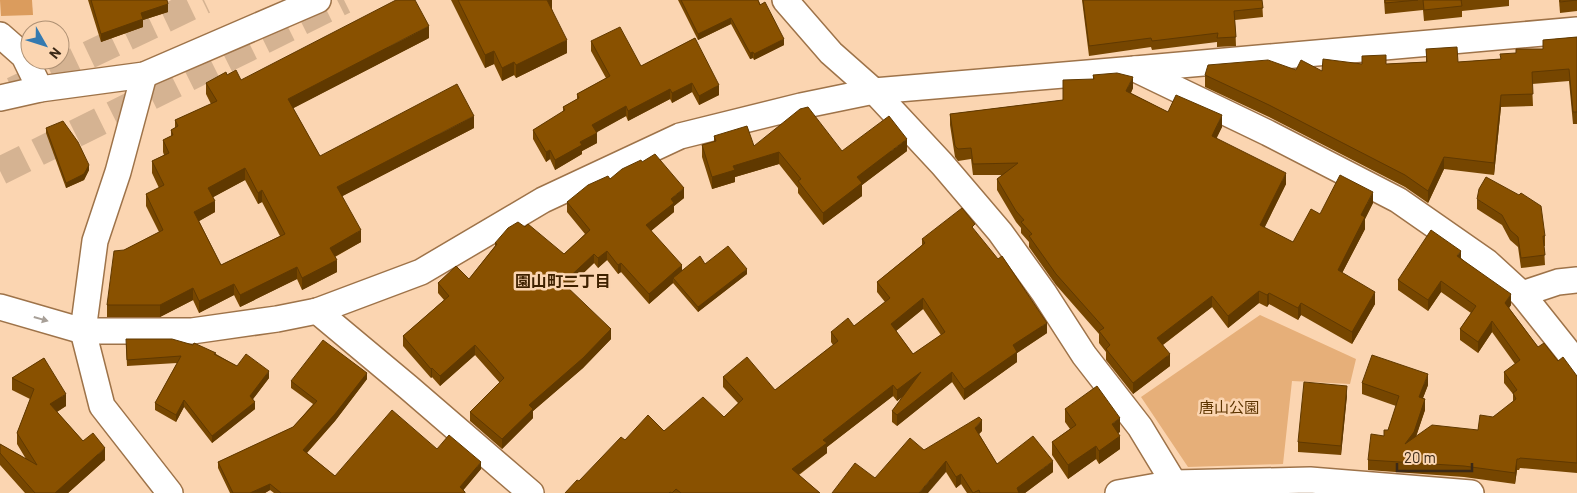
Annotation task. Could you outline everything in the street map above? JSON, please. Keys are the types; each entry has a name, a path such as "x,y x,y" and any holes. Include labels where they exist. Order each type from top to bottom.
{"street":[{"path":"0,98 40,89 144,75 318,0"},
{"path":"785,0 831,53 874,90 942,164 1000,232 1044,293 1084,355 1140,427 1178,488"},
{"path":"0,307 83,331 192,331 277,319 317,311 421,272 544,200 680,136 874,90 1135,70 1577,30"},
{"path":"0,35 24,56 40,89"},
{"path":"1135,70 1268,133 1398,200 1487,262 1522,294 1577,363"},
{"path":"144,75 118,172 95,241 83,331 102,406 170,493"},
{"path":"1522,294 1558,282 1577,280"},
{"path":"317,311 531,493"},
{"path":"1118,493 1310,480 1471,493"}],"green space":[{"name":"唐山公園","path":"1260,315 1356,359 1350,384 1292,381 1283,464 1188,467 1141,397"}],"shaded area":[{"path":"0,0 32,0 33,15 1,16"}],"building":[{"path":"91,0 167,0 168,4 141,13 143,19 101,34"},
{"path":"396,0 415,0 429,26 288,99 320,156 457,84 474,116 337,187 361,230 330,248 337,260 302,278 297,267 240,295 234,284 199,301 193,288 160,305 107,305 114,251 124,250 163,230 146,194 164,185 152,161 169,153 163,140 173,135 171,130 178,126 175,120 217,101 206,83 226,72 227,75 236,70 241,80","holes":["245,168 258,193 262,190 285,234 221,265 194,212 215,201 208,188"]},
{"path":"458,0 547,0 567,40 516,65 514,62 502,68 494,51 485,55"},
{"path":"681,0 758,0 760,5 765,2 784,39 754,54 753,52 750,53 731,18 698,34"},
{"path":"1083,0 1262,0 1263,8 1234,11 1236,37 1217,38 1218,33 1152,41 1151,38 1089,46"},
{"path":"1385,0 1418,0 1385,3"},
{"path":"1423,0 1461,0 1462,6 1424,10"},
{"path":"1560,0 1577,0 1560,2"},
{"path":"620,27 641,66 695,38 719,85 699,96 692,83 672,93 670,89 628,111 626,106 592,125 597,133 580,142 582,145 555,160 550,150 546,152 533,130 565,110 563,107 579,98 577,94 610,76 591,41"},
{"path":"1577,37 1577,112 1573,112 1569,69 1532,72 1533,94 1501,95 1494,163 1444,157 1428,191 1405,175 1269,105 1205,75 1208,65 1268,60 1296,70 1301,60 1322,71 1323,59 1362,64 1362,56 1386,55 1386,64 1427,62 1426,49 1457,47 1458,62 1501,59 1500,54 1516,53 1516,49 1543,49 1543,40"},
{"path":"1117,73 1133,77 1126,91 1168,112 1176,95 1222,115 1212,136 1286,173 1260,225 1293,242 1311,209 1320,214 1340,175 1373,192 1361,215 1365,217 1338,270 1375,292 1352,332 1301,303 1298,308 1269,293 1267,295 1259,291 1228,316 1212,296 1157,338 1170,354 1133,383 1106,349 1110,345 1099,331 1104,328 1056,274 1029,236 1032,234 1021,222 1024,220 1016,211 997,179 1018,163 973,164 971,148 958,149 955,146 950,114 1063,100 1063,80 1094,79 1093,75"},
{"path":"808,107 842,151 889,116 907,139 857,177 862,183 823,213 798,181 801,179 779,152 733,166 735,170 712,177 702,145 716,141 714,136 747,126 754,146 800,109"},
{"path":"63,121 78,142 89,165 84,174 66,183 46,128"},
{"path":"655,154 684,188 671,199 674,203 646,225 682,265 649,294 621,263 618,265 607,251 598,258 594,254 563,283 611,329 583,358 529,405 533,409 502,439 470,412 504,378 475,345 440,376 431,369 403,336 449,296 438,283 456,266 469,279 497,244 495,243 508,228 518,222 525,227 528,224 564,254 590,230 567,202 588,185 608,176 610,179 622,169 641,160 642,162"},
{"path":"1486,177 1519,195 1521,193 1541,206 1545,236 1543,236 1545,255 1521,258 1518,237 1510,230 1502,215 1477,199 1479,189"},
{"path":"962,208 975,224 972,227 998,259 1002,256 1047,323 1013,345 1017,352 964,389 952,372 897,415 892,411 921,372 897,390 893,385 823,440 827,443 792,469 820,493 681,493 676,489 672,493 565,493 621,437 625,440 648,415 664,431 703,397 724,417 743,399 723,377 747,357 775,390 838,341 831,332 848,318 854,326 890,298 877,282 925,243 922,239","holes":["923,298 945,332 913,354 891,324"]},
{"path":"1431,230 1461,251 1457,256 1511,294 1505,303 1538,347 1544,343 1558,361 1563,357 1577,376 1577,463 1520,458 1517,459 1515,473 1464,466 1368,460 1371,434 1384,436 1384,430 1388,430 1399,396 1362,383 1372,355 1428,374 1419,397 1425,399 1414,432 1405,444 1432,425 1478,430 1480,415 1493,417 1516,399 1513,393 1517,390 1504,372 1520,360 1492,321 1478,342 1460,329 1476,306 1441,281 1428,300 1398,280"},
{"path":"728,246 747,269 698,307 673,278 700,256 705,264"},
{"path":"126,339 172,339 193,345 194,343 216,353 214,354 237,366 246,354 269,371 250,396 255,402 212,436 184,400 176,415 155,403 181,356 127,360"},
{"path":"323,340 367,373 335,414 303,450 335,476 392,410 437,449 449,435 481,462 460,487 465,493 281,493 270,484 250,493 233,493 218,462 293,427 317,401 291,381"},
{"path":"44,358 66,394 50,404 83,441 93,433 105,448 55,493 35,493 0,453 0,444 37,465 17,433 34,389 12,378"},
{"path":"1304,382 1347,386 1341,446 1298,442"},
{"path":"1097,386 1120,418 1112,424 1120,436 1099,451 1096,446 1068,465 1052,442 1076,425 1065,409"},
{"path":"979,417 982,420 975,428 997,464 1033,436 1053,461 1017,488 1019,493 980,493 979,490 973,493 961,474 956,477 946,461 919,493 832,493 855,463 875,478 910,438 924,450"}],"tunnel":[{"path":"13,91 204,0"},
{"path":"0,171 344,0"}],"district":[{"name":"園山町二丁目","path":"563,280"}]}
